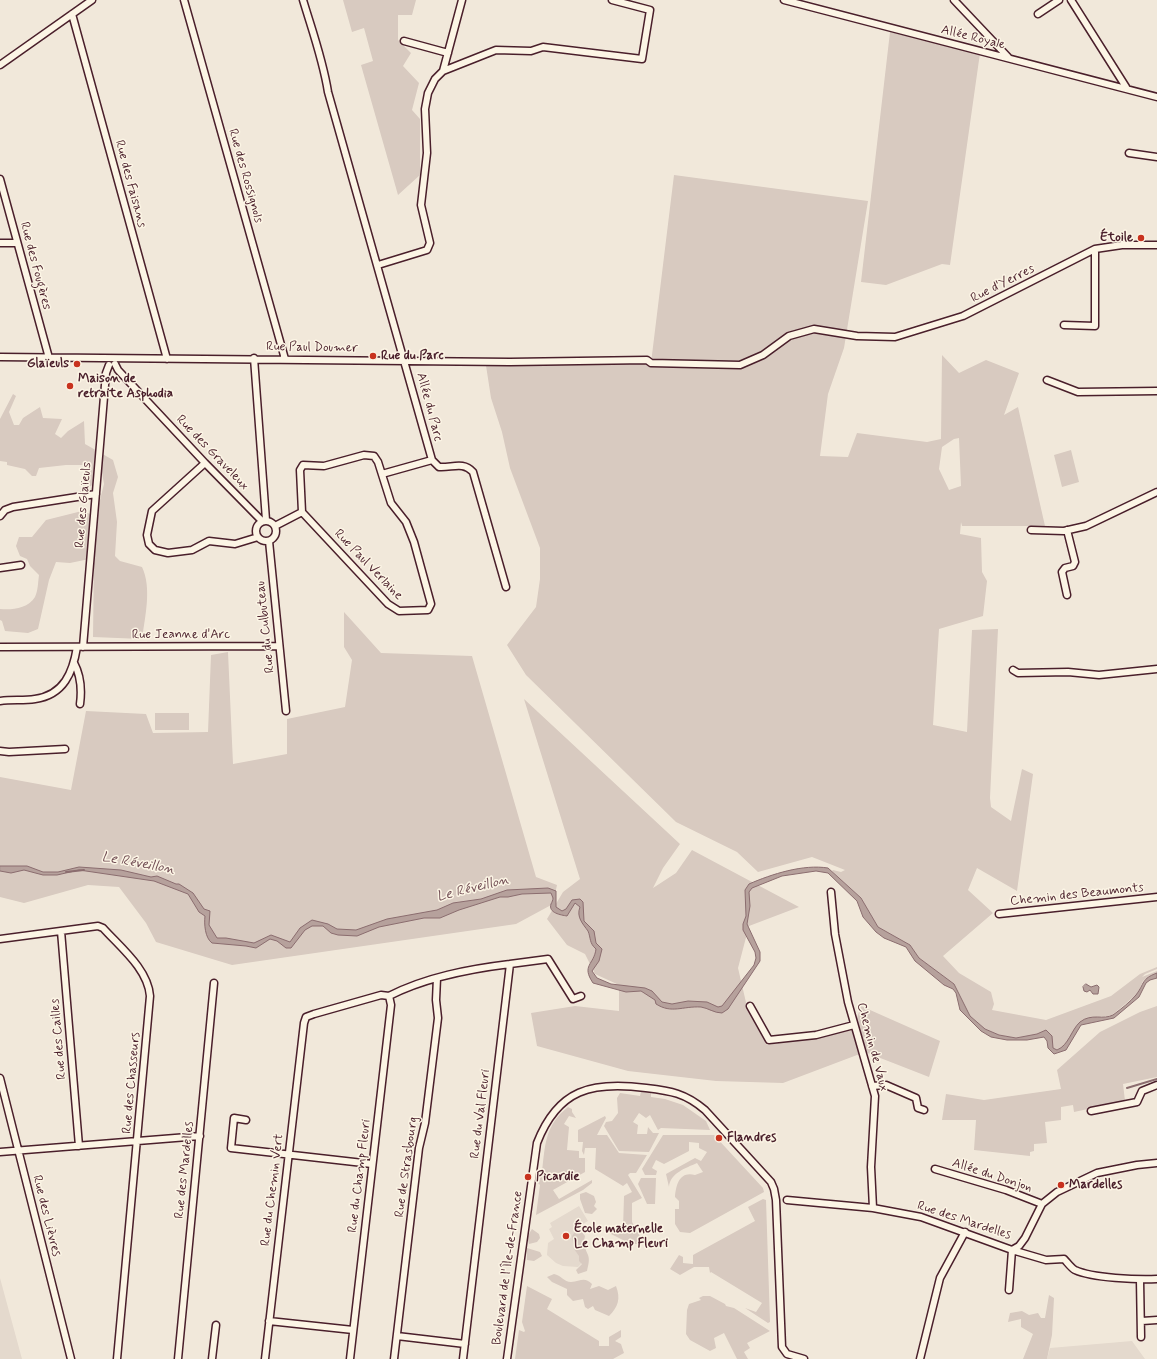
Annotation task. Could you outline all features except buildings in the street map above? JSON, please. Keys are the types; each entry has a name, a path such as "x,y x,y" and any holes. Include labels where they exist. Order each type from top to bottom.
{"street":[{"path":"0,65 92,0"},
{"name":"Rue des Rossignols","path":"184,0 284,359"},
{"path":"303,0 317,51 324,68 328,92 378,265 402,360"},
{"path":"443,71 462,0"},
{"path":"378,265 428,250 430,243 420,205 427,153 426,109 428,93 435,79 443,71 496,50 531,51 543,47 642,59 650,10 612,0"},
{"name":"Allée Royale","path":"784,0 1157,96"},
{"path":"954,0 1009,58"},
{"path":"1038,14 1059,0"},
{"path":"1071,0 1126,87"},
{"name":"Rue des Faisans","path":"72,14 167,359"},
{"path":"404,42 448,53"},
{"path":"1129,153 1157,156"},
{"name":"Rue des Fougères","path":"0,179 49,358"},
{"path":"0,243 18,243"},
{"name":"Rue d'Yerres","path":"647,360 651,363 740,365 763,355 789,336 814,330 857,336 895,337 963,316 1095,250 1122,244 1157,245"},
{"path":"1064,325 1095,326 1095,250"},
{"name":"Rue Paul Doumer","path":"0,357 102,358 114,362 167,359 254,358 510,362 647,360"},
{"name":"Rue des Graveleux","path":"102,358 103,362 114,362 118,370 205,463 264,521"},
{"path":"254,358 264,521"},
{"name":"Allée du Parc","path":"402,360 406,364 432,460"},
{"name":"Rue des Glaïeuls","path":"74,663 80,647 96,494 106,373 114,362"},
{"path":"1047,380 1078,392 1157,391"},
{"name":"Rue Paul Verlaine","path":"364,455 374,456 378,462 391,503 406,522 414,542 431,604 428,610 399,611 388,604 302,512 300,470 303,465 324,466 364,455"},
{"path":"382,474 432,460 439,467 447,468 459,465 468,466 473,472 506,587"},
{"path":"205,463 152,511 147,535 149,544 155,550 168,553 192,550 209,541 235,544 258,537 269,541 277,532 275,526 264,521"},
{"path":"1031,530 1067,530 1086,526 1157,492"},
{"path":"0,516 5,510 13,507 96,494"},
{"path":"275,526 302,512"},
{"path":"258,537 257,526 264,521"},
{"path":"1067,530 1075,562 1073,566 1065,568 1062,572 1067,595"},
{"name":"Rue du Culbuteau","path":"269,541 286,712"},
{"path":"0,568 21,565"},
{"name":"Rue Jeanne d'Arc","path":"0,647 146,645 279,646"},
{"path":"0,701 37,699 52,694 65,682 72,671 74,663"},
{"path":"74,663 79,673 81,691 80,704"},
{"path":"1012,670 1018,673 1110,675 1157,669"},
{"path":"0,751 9,752 65,749"},
{"name":"Chemin de Vaux","path":"831,892 835,934 848,1002 875,1096 871,1167 874,1208"},
{"name":"Chemin des Beaumonts","path":"999,914 1157,897"},
{"name":"Rue des Chasseurs","path":"0,939 98,926 103,928 140,969 149,985 150,996 138,1140 117,1359"},
{"name":"Rue des Cailles","path":"61,931 79,1146"},
{"path":"389,996 409,985 437,978 480,968 548,959 573,998 581,996"},
{"name":"Rue du Val Fleuri","path":"463,1359 510,964"},
{"name":"Rue de Strasbourg","path":"394,1359 419,1148 425,1123 438,1018 436,1000 437,978"},
{"name":"Rue des Mardelles","path":"178,1359 214,983"},
{"name":"Rue du Chemin Vert","path":"265,1359 288,1154 304,1023 306,1017 381,995 389,996"},
{"name":"Rue du Champ Fleuri","path":"350,1359 391,1005 389,996"},
{"path":"750,1006 769,1040 816,1035 854,1025"},
{"name":"Rue des Lièvres","path":"0,1078 71,1359"},
{"name":"Boulevard de l'Île-de-France","path":"507,1359 537,1143 549,1117 568,1099 594,1086 610,1085 674,1091 692,1100 705,1110 771,1182 776,1200 782,1347 787,1354 804,1359"},
{"path":"872,1086 886,1085 916,1098 918,1108 924,1110"},
{"path":"1091,1110 1137,1102 1142,1091 1157,1085"},
{"path":"246,1120 234,1118 231,1148 372,1164"},
{"path":"0,1152 200,1136"},
{"name":"Rue des Mardelles","path":"787,1200 874,1208 920,1217 1012,1250 1019,1246 1025,1238 1042,1204 1057,1192 1097,1173 1136,1165 1157,1163"},
{"name":"Allée du Donjon","path":"935,1169 1006,1190 1042,1204"},
{"path":"920,1359 940,1278 946,1264 965,1232"},
{"path":"1009,1290 1012,1250 1046,1260 1064,1259 1074,1270 1101,1276 1140,1280 1157,1279"},
{"path":"1140,1280 1142,1321 1141,1337"},
{"path":"1142,1321 1157,1320"},
{"path":"269,1321 353,1330"},
{"path":"212,1359 216,1325"},
{"path":"397,1336 464,1344"}],"shaded area":[{"path":"343,0 416,0 412,15 398,15 398,40 411,53 403,66 419,83 412,110 420,119 420,175 398,195 361,65 373,61 364,28 352,32"},
{"path":"890,32 980,53 950,265 942,264 886,285 861,282"},
{"path":"674,175 868,201 844,348 828,394 820,456 848,457 857,433 927,442 941,439 942,355 959,373 986,360 1019,373 1004,415 1018,407 1045,526 962,526 961,522 960,534 981,538 982,572 987,581 983,616 939,629 933,725 967,732 972,630 998,629 990,798 991,807 1011,821 1022,769 1033,774 1017,891 977,868 968,890 993,913 943,956 959,973 991,992 994,1004 992,1010 1046,1020 1111,996 1140,974 1157,967 1157,969 1145,974 1142,977 1157,971 1157,973 1143,981 1137,994 1111,1016 1102,1016 1082,1020 1064,1047 1057,1050 1053,1048 1042,1032 1016,1038 999,1035 985,1029 970,1016 954,984 919,958 910,945 878,927 861,898 832,871 841,872 845,870 812,857 758,872 737,852 676,822 526,675 507,645 536,607 540,579 540,548 510,468 502,432 491,398 485,359 651,363","holes":["959,438 961,486 949,490 939,469 942,447 954,439"]},
{"path":"13,394 16,396 9,412 14,425 19,425 23,418 40,407 43,418 62,419 55,434 61,438 68,431 84,421 85,444 113,460 118,477 113,493 117,522 115,556 120,561 142,567 147,584 147,603 142,639 93,637 94,558 70,563 56,562 49,580 38,629 28,633 5,631 2,621 0,620 0,609 14,609 28,604 35,597 38,586 39,575 30,566 27,559 20,556 16,546 19,537 32,537 46,520 82,511 96,516 104,484 101,467 97,467 94,484 86,489 83,485 89,473 87,465 66,465 39,468 36,476 32,476 25,469 7,465 7,462 0,461 0,419"},
{"path":"1071,450 1079,482 1062,487 1054,455"},
{"path":"344,612 381,653 472,656 536,877 557,885 553,904 516,924 232,965 156,942 146,923 119,887 88,885 24,903 0,897 0,777 71,790 86,711 146,714 153,733 208,732 211,655 228,652 233,764 287,754 287,719 345,707 352,660 344,647"},
{"path":"524,699 680,844 663,868 653,888 676,873 692,850 799,907 749,926 738,968 748,1011 767,1045 853,1030 861,1006 940,1041 929,1077 865,1052 783,1083 716,1081 628,1071 537,1046 531,1013 575,1006 619,1011 619,985 595,974 585,954 567,945 547,919 563,892 580,879"},
{"path":"155,713 189,713 189,730 155,730"},
{"path":"0,866 27,866 43,872 58,872 79,867 121,870 151,877 157,876 179,884 193,893 204,909 210,911 209,925 217,938 226,938 254,943 271,935 290,942 300,928 312,920 328,924 337,929 356,930 387,919 437,910 453,903 481,899 507,890 548,888 556,891 556,907 562,911 566,909 572,900 580,899 583,902 584,921 594,931 596,943 602,949 599,961 592,971 597,978 611,984 645,988 652,991 662,1002 672,1004 688,1001 707,1002 718,1007 722,1006 754,965 756,958 755,952 743,930 743,924 746,916 745,890 749,884 788,871 808,867 828,868 861,898 878,927 910,945 919,958 954,984 970,1016 985,1029 999,1035 1016,1038 1037,1034 1046,1030 1052,1036 1053,1048 1057,1050 1064,1045 1077,1025 1084,1019 1113,1015 1134,998 1148,977 1157,973 1157,978 1146,983 1139,997 1114,1018 1081,1025 1066,1050 1054,1054 1048,1048 1047,1041 1044,1037 1027,1040 1007,1040 991,1037 981,1031 960,1010 956,993 953,989 944,985 915,961 906,947 884,938 876,932 863,917 857,901 828,873 816,871 782,876 752,888 749,892 750,906 747,924 760,952 760,961 728,1009 722,1013 701,1007 667,1009 656,1004 655,1000 641,991 626,992 593,983 588,969 596,949 592,945 588,931 579,917 580,907 575,903 567,916 556,913 551,910 553,898 551,893 522,894 500,897 459,910 440,918 424,918 379,927 357,936 338,935 331,933 323,926 312,926 305,930 291,948 286,948 277,941 270,939 256,948 212,943 206,934 205,916 199,912 188,894 154,881 79,870 57,875 43,875 24,870 11,873 0,871"},
{"path":"1086,984 1091,987 1097,985 1099,987 1098,994 1093,994 1090,990 1087,992 1084,991 1083,987"},
{"path":"1157,1006 1157,1077 1123,1084 1125,1101 1074,1112 1073,1105 1061,1107 1061,1120 1045,1122 1047,1143 1034,1144 1034,1151 1030,1152 1030,1156 974,1150 976,1120 942,1120 946,1094 984,1100 1061,1089 1057,1070 1100,1032 1140,1012"},
{"path":"641,1091 651,1093 651,1097 665,1099 683,1105 706,1121 710,1130 661,1128 658,1130 650,1115 646,1118 639,1113 633,1122 638,1125 637,1134 647,1134 648,1127 653,1133 659,1133 649,1152 619,1151 604,1126 606,1122 612,1121 618,1113 617,1098 620,1093 640,1096"},
{"path":"568,1107 572,1109 572,1112 576,1118 569,1116 564,1124 569,1127 567,1150 579,1151 579,1158 585,1158 585,1172 553,1190 559,1199 592,1180 592,1183 583,1190 536,1215 540,1185 538,1183 542,1173 545,1145 550,1128 560,1114"},
{"path":"605,1116 606,1118 597,1135 607,1135 619,1153 647,1155 636,1173 630,1173 628,1175 642,1198 632,1203 632,1222 642,1240 640,1244 631,1244 611,1234 611,1229 623,1229 624,1196 632,1192 627,1183 623,1186 595,1169 596,1148 585,1148 584,1155 582,1151 583,1142 578,1142 578,1130"},
{"path":"663,1135 714,1135 763,1188 764,1192 690,1233 680,1232 675,1224 675,1209 679,1209 679,1201 675,1197 676,1188 682,1177 703,1172 697,1163 675,1175 670,1182 669,1187 666,1174 695,1158 701,1161 707,1152 699,1148 699,1143 689,1142 689,1151 664,1164 656,1160 652,1168 657,1171 656,1175 645,1175 642,1169"},
{"path":"641,1178 656,1178 655,1204 647,1204 638,1184"},
{"path":"586,1192 594,1196 596,1202 594,1206 597,1209 592,1214 585,1213 580,1199 580,1194"},
{"path":"763,1199 766,1200 770,1322 768,1323 745,1308 756,1312 762,1303 711,1272 710,1273 709,1267 694,1267 680,1275 670,1269 679,1255 683,1257 683,1263 693,1264 693,1255 755,1221 748,1207"},
{"name":"École maternelle Le Champ Fleuri","path":"579,1206 588,1221 576,1228 579,1234 582,1263 578,1267 563,1266 556,1263 547,1255 548,1243 554,1239 549,1229 552,1227 550,1223"},
{"path":"532,1229 539,1234 540,1238 537,1242 529,1244 527,1237"},
{"path":"581,1231 585,1236 584,1244 589,1261 587,1271 578,1274 576,1270 582,1264 579,1261 579,1256 574,1249 572,1236 575,1232"},
{"path":"527,1248 540,1252 542,1256 534,1261 527,1260"},
{"path":"554,1274 569,1282 587,1280 592,1284 590,1289 599,1286 608,1290 616,1286 618,1291 618,1302 615,1309 609,1316 595,1310 593,1306 588,1309 585,1307 583,1299 573,1301 567,1295 567,1289 552,1282 547,1277"},
{"path":"0,1278 22,1359 0,1359"},
{"path":"527,1286 552,1299 547,1309 599,1341 599,1346 609,1346 609,1337 621,1330 621,1337 615,1341 621,1344 624,1353 613,1359 515,1359 519,1330 525,1331 522,1322"},
{"path":"1049,1295 1054,1298 1052,1335 1047,1359 1023,1359 1033,1334 1021,1327 1021,1319 1008,1322 1010,1313 1022,1311 1029,1315 1038,1313 1041,1318 1045,1318"},
{"path":"703,1296 710,1296 726,1306 734,1308 770,1331 747,1343 750,1348 744,1352 748,1359 737,1359 724,1333 714,1338 716,1348 710,1351 690,1340 686,1334 687,1310 689,1304 701,1300 699,1298"},
{"path":"1132,1341 1145,1359 1047,1359 1050,1348"}],"waterway":[{"name":"Le Réveillon","path":"66,872 84,870"},
{"path":"1127,1088 1157,1079"}],"place":[{"name":"Étoile","path":"1141,238"},
{"name":"Rue du Parc","path":"373,356"},
{"name":"Glaïeuls","path":"77,364"},
{"name":"Maison de retraite Asphodia","path":"70,386"},
{"name":"Flandres","path":"719,1138"},
{"name":"Picardie","path":"528,1177"},
{"name":"Mardelles","path":"1061,1185"},
{"name":"École maternelle Le Champ Fleuri","path":"566,1236"}]}
